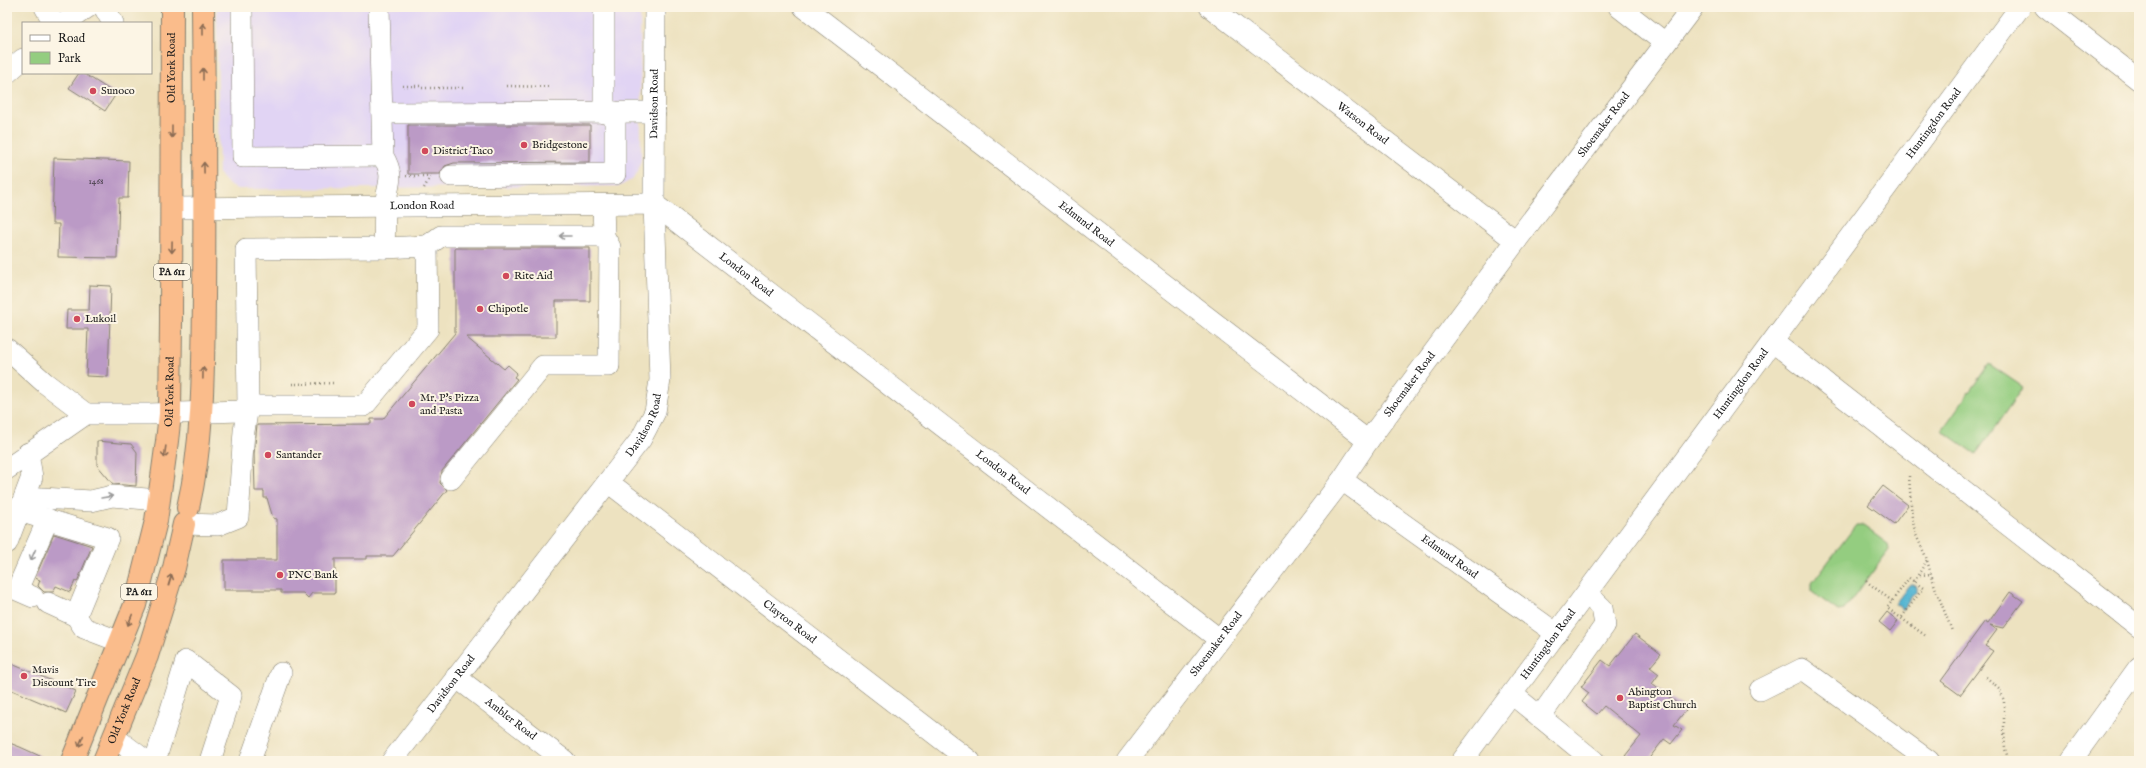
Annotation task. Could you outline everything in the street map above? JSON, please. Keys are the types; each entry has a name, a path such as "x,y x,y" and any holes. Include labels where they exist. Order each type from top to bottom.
{"highway":[{"name":"Old York Road","path":"72,761 135,606 156,520 170,414 172,7"},
{"name":"Old York Road","path":"104,761 147,656 174,568 195,477 202,412 205,207 203,7"}],"street":[{"path":"45,7 53,22"},
{"path":"104,7 112,22"},
{"path":"242,7 243,157 383,156"},
{"path":"379,7 383,156 390,167 390,189 385,206 384,248"},
{"path":"441,176 615,174 604,7"},
{"name":"Davidson Road","path":"392,761 641,439 655,412 660,380 654,204 655,7"},
{"name":"Edmund Road","path":"804,7 1368,442"},
{"name":"Watson Road","path":"1210,7 1516,241"},
{"path":"1619,7 1666,43"},
{"name":"Shoemaker Road","path":"1127,761 1342,480 1368,442 1516,241 1693,7"},
{"name":"Huntingdon Road","path":"1462,761 2020,7"},
{"path":"2045,7 2139,80"},
{"path":"7,73 22,59"},
{"path":"382,113 655,112"},
{"name":"London Road","path":"172,208 654,204 1219,639"},
{"path":"451,479 543,366 609,366 610,246 604,236 604,205"},
{"path":"186,516 218,525 238,517 244,431 248,406 246,249 384,248 427,246 441,236 604,236"},
{"path":"7,469 86,414 170,414 240,411 248,406 364,406 428,329 427,246"},
{"path":"1773,342 2139,627"},
{"path":"7,349 45,383 86,414"},
{"path":"7,543 32,477 28,453"},
{"name":"Edmund Road","path":"1342,480 1557,634"},
{"name":"Clayton Road","path":"608,482 970,761"},
{"path":"22,504 69,499 91,501 112,496 158,500"},
{"path":"22,504 48,519 108,538 76,616"},
{"path":"48,519 17,590 76,616 84,628 121,642"},
{"path":"1540,717 1605,625 1602,608 1587,594"},
{"path":"155,761 186,661 231,696 210,761"},
{"path":"2071,761 2139,667"},
{"path":"1760,690 1802,669 1929,761"},
{"path":"250,761 281,673"},
{"name":"Ambler Road","path":"456,677 565,761"},
{"path":"1512,694 1594,761"},
{"path":"114,737 146,761"}],"path":[{"path":"422,8 464,8"},
{"path":"403,86 465,88"},
{"path":"507,86 550,87"},
{"path":"406,176 441,176"},
{"path":"424,189 441,176"},
{"path":"292,384 335,383"},
{"path":"1909,476 1912,518 1916,535 1927,560 1952,631"},
{"path":"1914,582 1920,575 1927,560"},
{"path":"1920,575 1931,574"},
{"path":"1902,617 1923,588 1908,578 1887,608 1902,617 1926,636"},
{"path":"1866,581 1892,601"},
{"path":"1986,677 2000,689 2004,701 2005,749 2009,761"}],"shaded area":[{"path":"217,7 640,7 641,160 637,172 633,179 620,186 238,189 229,185 219,174"}],"green space":[{"path":"1989,364 2023,387 1976,454 1942,430"},
{"path":"1856,525 1862,525 1888,544 1889,550 1844,610 1838,611 1812,592 1812,583"}],"water":[{"path":"1912,584 1917,587 1916,593 1912,596 1903,610 1900,605 1895,604 1909,585"}],"building":[{"name":"Sunoco","path":"78,74 85,74 116,94 105,111 69,88"},
{"path":"408,125 590,125 590,162 454,163 445,166 440,174 408,174"},
{"path":"54,158 129,161 128,198 119,198 117,258 58,257 59,224 52,224"},
{"path":"455,248 590,248 590,301 556,301 556,337 466,337 504,369 508,365 517,373 514,377 517,379 442,471 440,483 447,490 393,556 367,556 367,559 335,559 335,593 312,593 308,598 303,593 281,593 281,590 224,590 224,560 277,560 277,519 273,518 267,498 264,498 264,491 255,491 254,454 257,425 371,424 371,419 383,419 455,333"},
{"path":"90,285 111,286 108,377 86,376 88,329 66,329 67,310 89,310"},
{"path":"97,441 131,444 137,452 136,486 113,484 97,465"},
{"path":"1883,486 1908,505 1894,524 1868,505"},
{"path":"54,534 92,546 77,582 75,581 70,592 56,586 53,592 44,592 38,586 40,580 35,578"},
{"path":"2010,592 2023,601 2003,628 1990,625 1997,630 1985,646 1993,651 1960,695 1941,681 1985,621 1988,623"},
{"path":"1887,612 1898,621 1890,631 1879,622"},
{"name":"Abington Baptist Church","path":"1635,634 1661,654 1650,667 1659,674 1652,684 1686,710 1674,725 1682,730 1671,744 1664,739 1647,761 1632,761 1625,756 1641,736 1604,706 1597,714 1582,702 1589,693 1581,687 1602,660 1610,666"},
{"name":"Mavis Discount Tire","path":"7,662 76,691 66,713 7,688"},
{"path":"7,742 20,747 51,761 7,761"}],"place":[{"name":"Sunoco","path":"93,91"},
{"name":"Bridgestone","path":"524,145"},
{"name":"District Taco","path":"425,151"},
{"name":"Rite Aid","path":"506,276"},
{"name":"Chipotle","path":"480,309"},
{"name":"Lukoil","path":"77,319"},
{"name":"Mr. P's Pizza and Pasta","path":"412,404"},
{"name":"Santander","path":"268,455"},
{"name":"PNC Bank","path":"280,575"},
{"name":"Mavis Discount Tire","path":"24,676"},
{"name":"Abington Baptist Church","path":"1620,698"}]}
